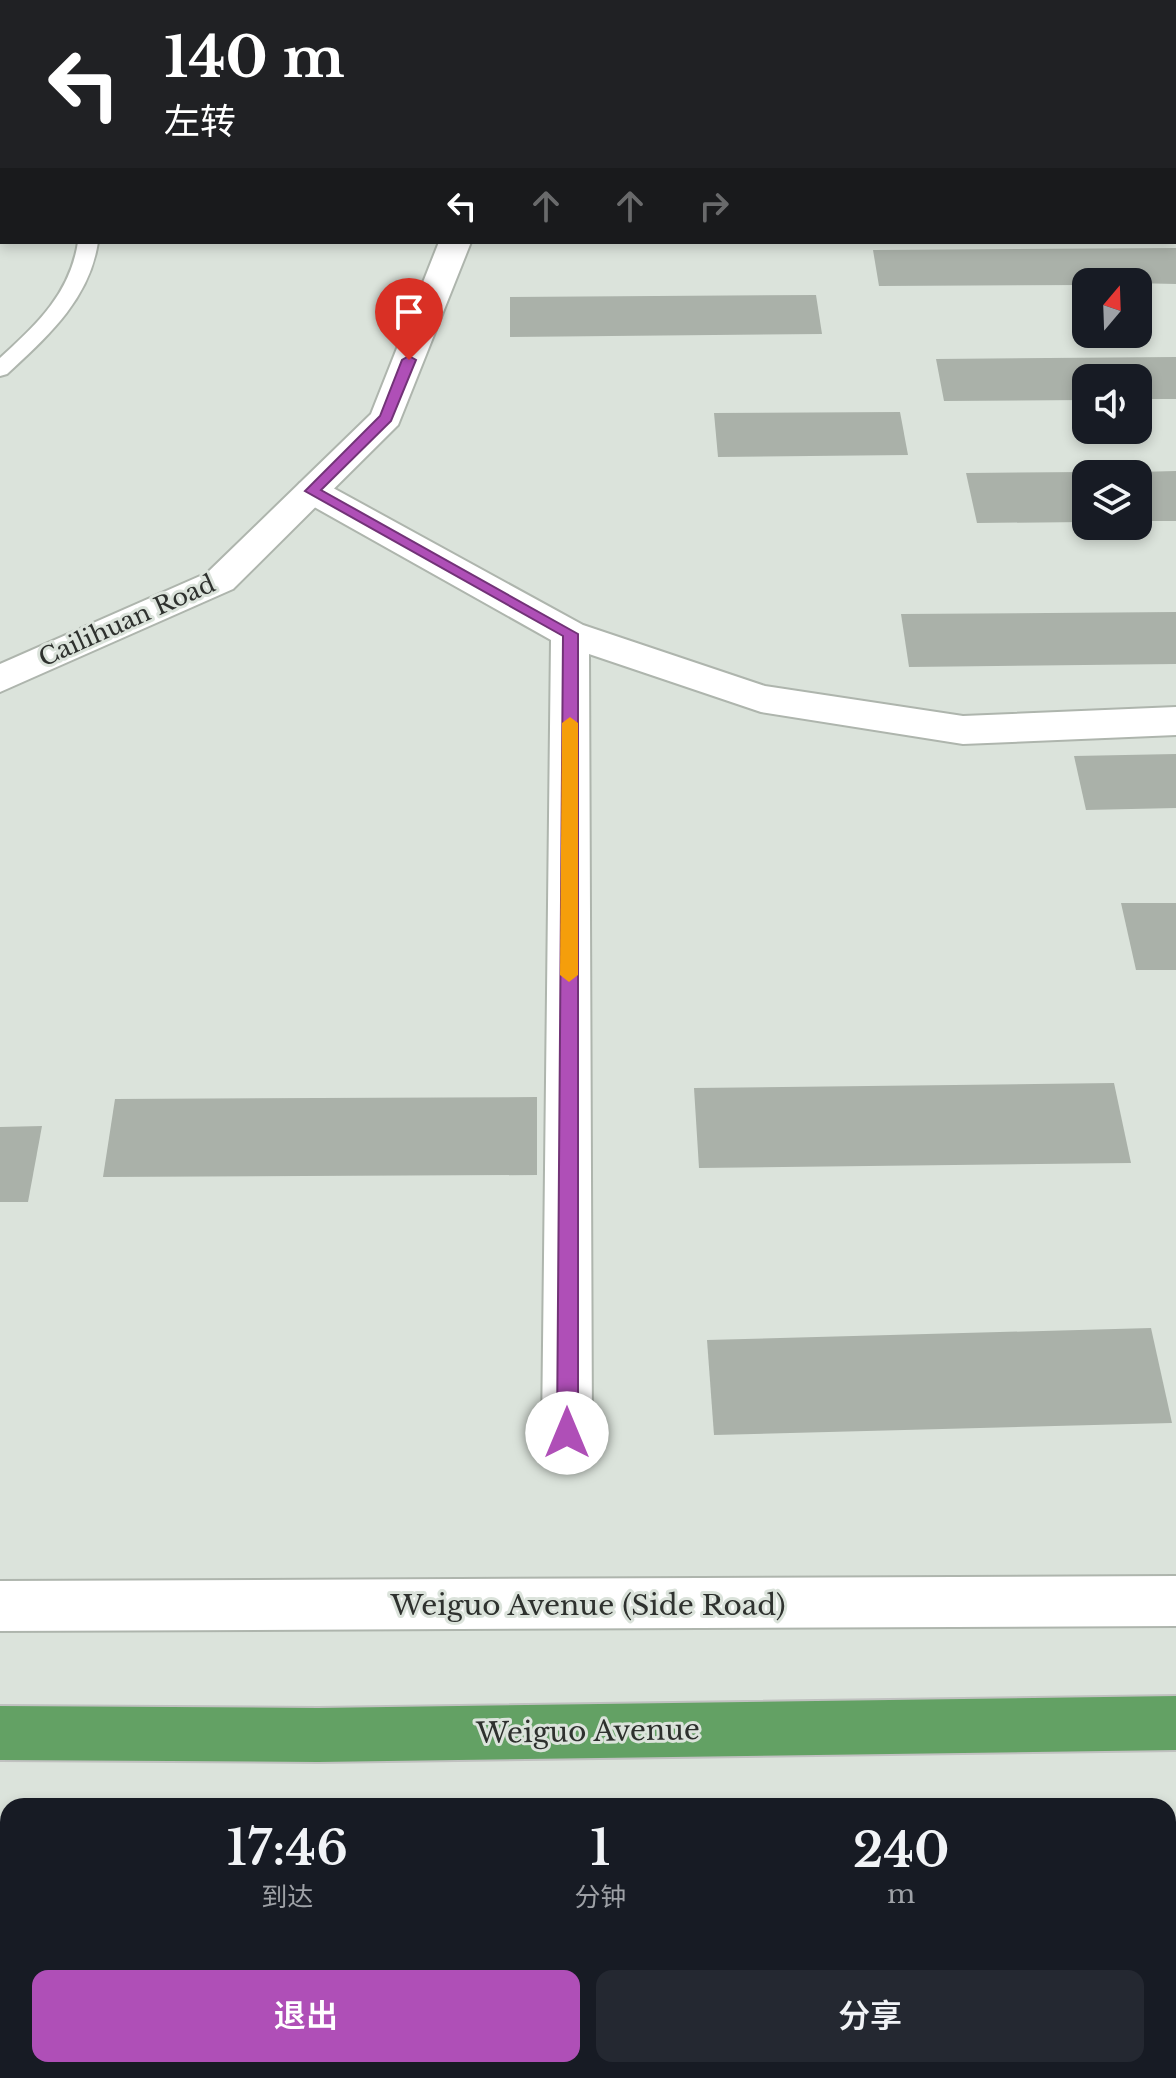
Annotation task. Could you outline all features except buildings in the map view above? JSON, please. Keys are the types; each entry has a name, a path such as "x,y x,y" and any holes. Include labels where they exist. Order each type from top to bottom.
{"highway":[{"name":"Weiguo Avenue","path":"0,1733 318,1735 1176,1723"}],"street":[{"name":"Cailihuan Road","path":"0,679 220,581 386,418 454,244"},
{"path":"312,491 570,634 761,699 963,730 1176,721"},
{"path":"567,1433 570,634"},
{"name":"Weiguo Avenue (Side Road)","path":"0,1606 1176,1601"}],"lane":[{"path":"0,370 71,300 87,258 88,244"}],"slow traffic":[{"path":"569,975 570,723"}],"route":[{"path":"409,360 386,418 312,491 570,634 567,1433"}]}
